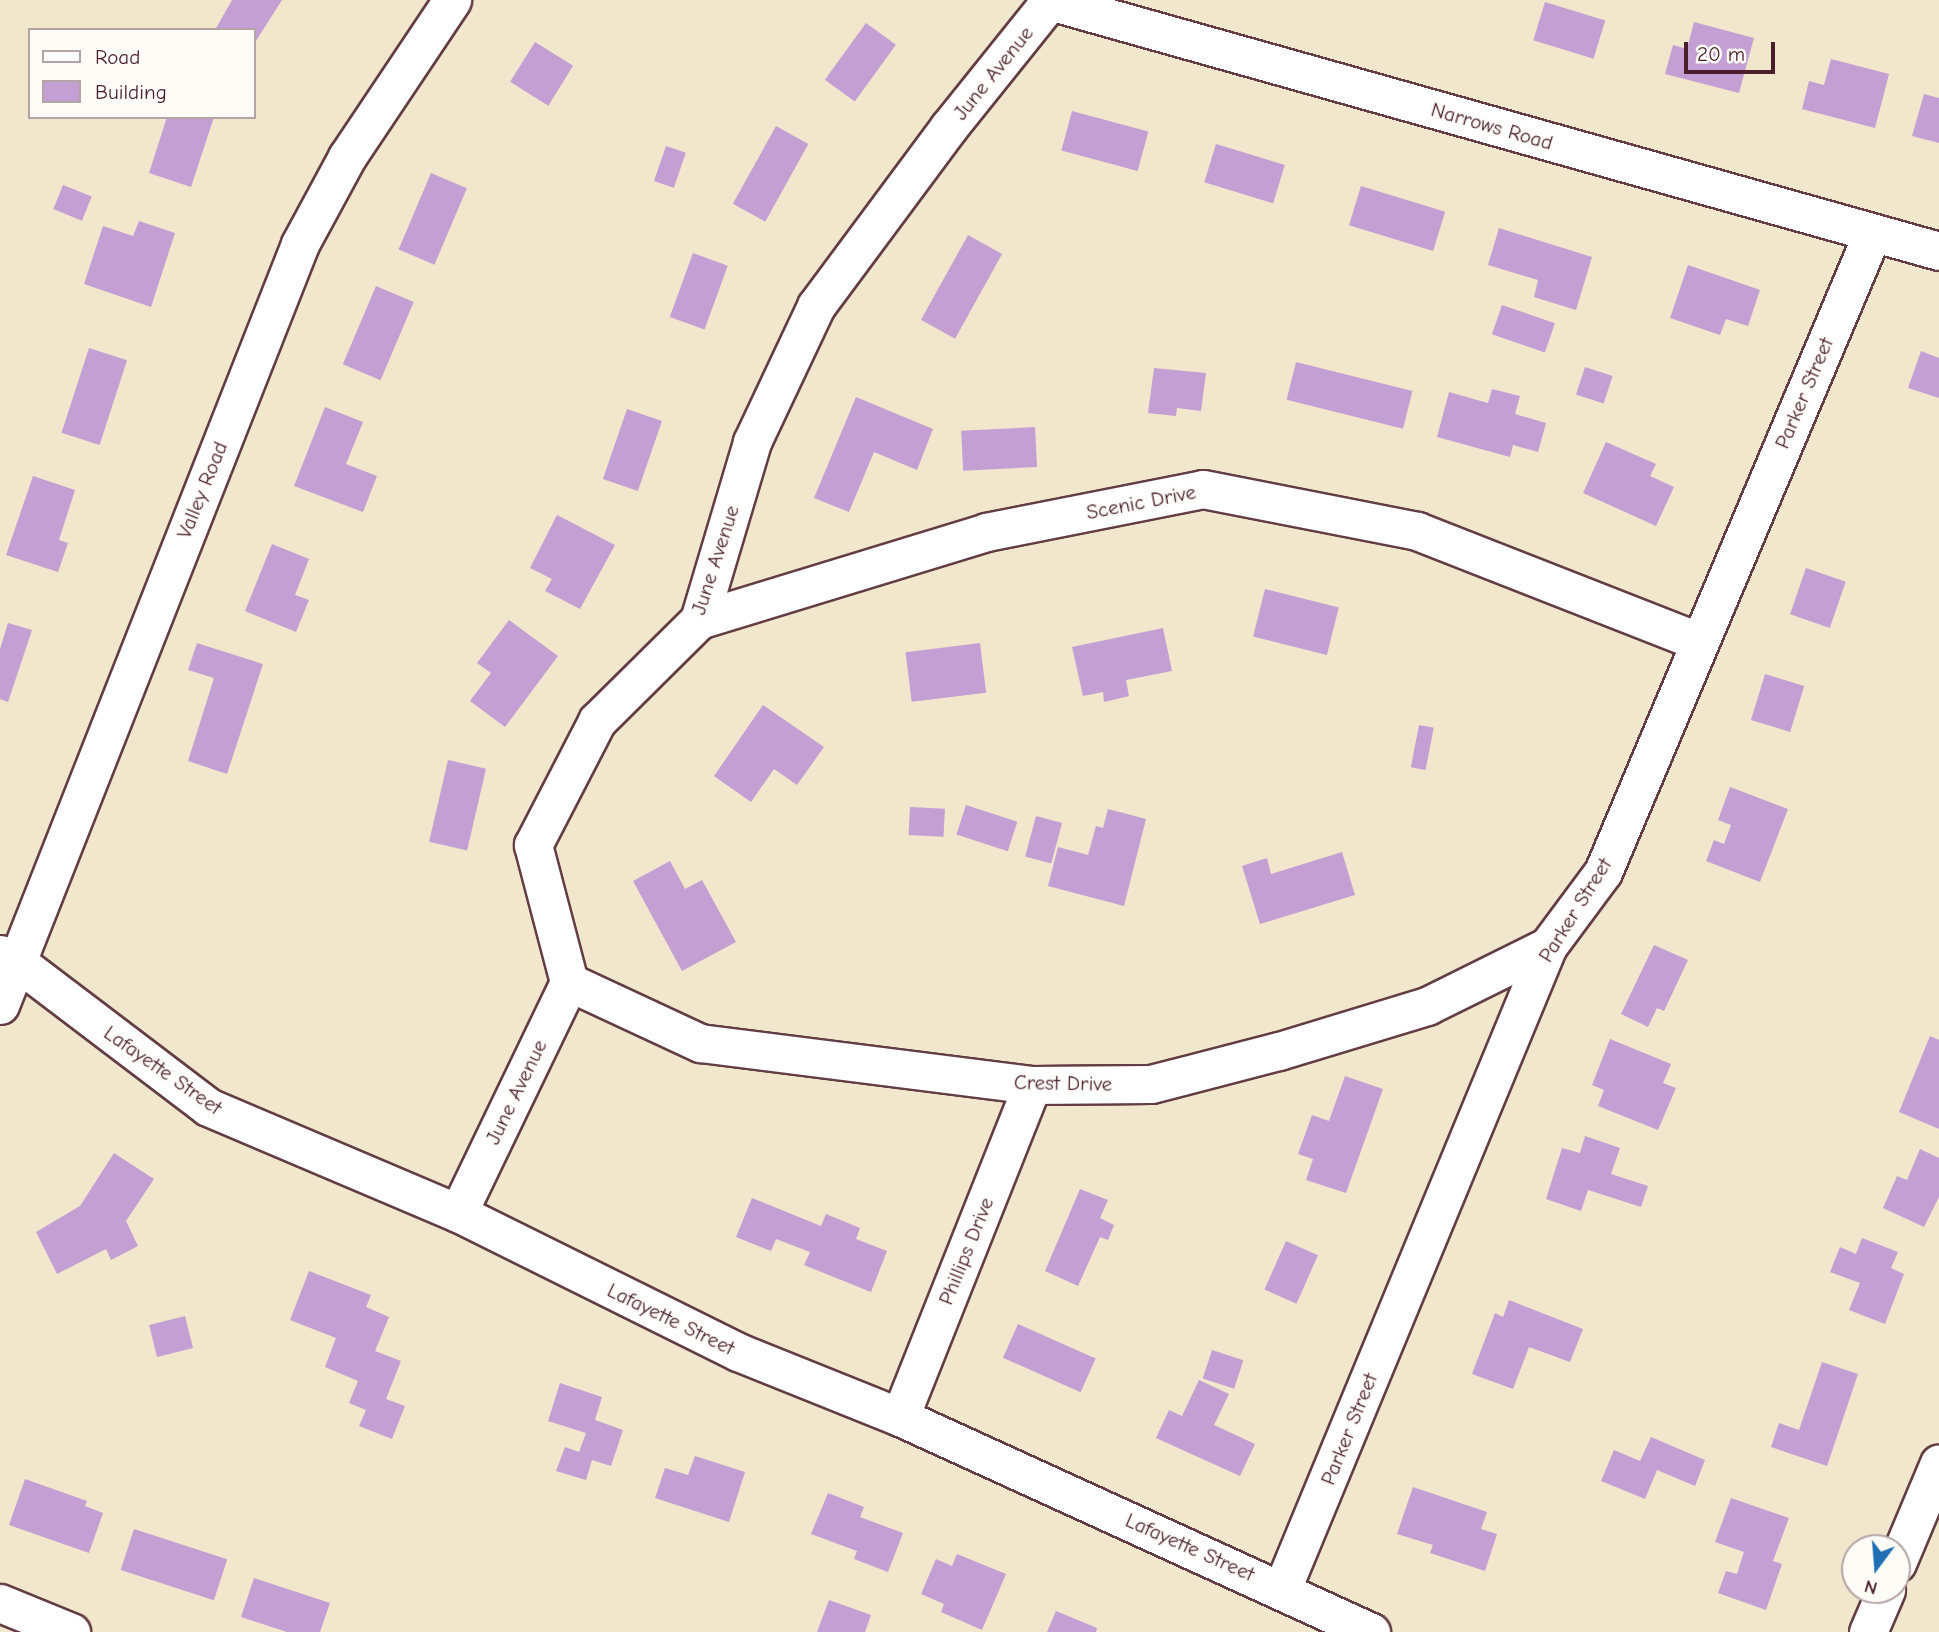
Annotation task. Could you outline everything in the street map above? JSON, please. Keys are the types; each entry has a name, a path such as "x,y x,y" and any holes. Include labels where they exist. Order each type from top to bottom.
{"street":[{"name":"Valley Road","path":"0,1005 8,958 300,244 347,157 452,0"},
{"name":"Narrows Road","path":"1049,1 1939,251"},
{"name":"June Avenue","path":"458,1213 569,982 533,845 597,721 699,620 752,442 816,306 949,127 1049,1"},
{"name":"Parker Street","path":"1282,1589 1548,946 1603,872 1698,641 1872,234"},
{"name":"Scenic Drive","path":"699,620 986,532 1203,489 1417,531 1698,641"},
{"name":"Crest Drive","path":"569,982 700,1043 1032,1085 1151,1084 1279,1052 1427,1006 1548,946"},
{"name":"Lafayette Street","path":"8,958 208,1107 458,1213 738,1352 901,1417 1371,1632"},
{"name":"Phillips Drive","path":"901,1417 1032,1085"},
{"path":"1909,1534 1939,1463"},
{"path":"0,1603 71,1632"},
{"path":"1868,1632 1880,1604"}],"building":[{"path":"232,0 282,0 256,41 256,28 216,28"},
{"path":"1545,2 1605,20 1594,59 1533,40"},
{"path":"1694,22 1754,38 1739,93 1665,74 1673,45 1687,49"},
{"path":"866,23 896,45 855,101 825,80"},
{"path":"535,42 573,66 548,106 510,82"},
{"path":"1831,59 1889,74 1875,128 1802,109 1809,81 1824,85"},
{"path":"1924,94 1939,98 1939,143 1912,136"},
{"path":"1072,111 1148,131 1138,171 1061,151"},
{"path":"166,119 213,119 191,187 149,173"},
{"path":"776,126 808,144 765,222 733,204"},
{"path":"1216,144 1285,165 1273,203 1204,182"},
{"path":"666,146 686,153 674,188 654,181"},
{"path":"431,173 467,188 434,265 399,249"},
{"path":"63,185 92,197 82,221 53,209"},
{"path":"1361,186 1445,212 1433,251 1349,225"},
{"path":"139,221 175,233 151,307 84,284 103,226 133,236"},
{"path":"1499,228 1592,257 1576,310 1534,297 1538,280 1488,265"},
{"path":"968,235 1002,254 955,339 921,320"},
{"path":"693,253 728,266 705,330 670,317"},
{"path":"1688,265 1760,290 1748,326 1726,319 1720,335 1670,318"},
{"path":"376,286 414,302 381,380 343,364"},
{"path":"1502,305 1555,323 1545,353 1492,334"},
{"path":"89,348 127,360 100,445 61,433"},
{"path":"1921,351 1939,358 1939,398 1908,388"},
{"path":"1296,362 1412,391 1403,429 1287,400"},
{"path":"1585,367 1613,376 1604,404 1576,395"},
{"path":"1154,368 1206,373 1201,411 1177,408 1176,416 1148,413"},
{"path":"1492,389 1520,396 1515,414 1546,423 1538,452 1513,445 1510,457 1437,437 1449,392 1488,403"},
{"path":"856,397 933,429 917,470 874,452 849,512 814,498"},
{"path":"325,407 363,422 346,464 377,476 363,512 294,486"},
{"path":"627,409 662,421 638,491 603,479"},
{"path":"1035,427 1037,467 963,471 961,431"},
{"path":"1606,442 1656,464 1650,476 1674,487 1656,526 1583,493"},
{"path":"33,476 75,490 59,540 68,543 58,572 6,555"},
{"path":"557,515 615,545 580,609 545,591 552,579 530,568"},
{"path":"272,544 309,559 295,595 309,600 296,632 245,611"},
{"path":"1806,568 1846,582 1830,628 1790,614"},
{"path":"1265,589 1339,607 1327,655 1253,637"},
{"path":"509,620 558,656 505,727 470,701 491,673 477,663"},
{"path":"8,623 32,630 8,702 0,699 0,649"},
{"path":"1163,628 1172,671 1126,680 1129,696 1104,702 1103,692 1083,696 1072,647"},
{"path":"197,643 263,664 227,774 188,761 214,678 188,670"},
{"path":"980,643 986,693 912,702 906,652"},
{"path":"1765,674 1804,686 1790,732 1751,720"},
{"path":"763,705 824,747 797,785 774,769 751,802 714,776"},
{"path":"1419,725 1434,728 1426,770 1411,767"},
{"path":"448,760 486,769 467,851 429,842"},
{"path":"1730,787 1788,809 1760,882 1706,861 1714,840 1724,844 1731,825 1718,820"},
{"path":"966,805 1017,822 1008,851 956,834"},
{"path":"910,807 945,809 943,837 909,835"},
{"path":"1108,809 1146,819 1124,906 1048,886 1058,847 1088,855 1096,826 1103,828"},
{"path":"1036,816 1062,823 1051,864 1025,857"},
{"path":"1342,852 1355,895 1260,924 1242,866 1267,858 1271,874"},
{"path":"670,861 685,889 702,880 736,942 682,971 633,881"},
{"path":"1654,945 1688,960 1664,1011 1657,1008 1648,1027 1621,1014"},
{"path":"1930,1036 1939,1040 1939,1129 1899,1112"},
{"path":"1610,1039 1671,1064 1663,1083 1676,1088 1658,1130 1598,1106 1604,1090 1592,1085"},
{"path":"1345,1076 1383,1089 1346,1193 1306,1180 1313,1159 1298,1154 1312,1115 1329,1121"},
{"path":"1585,1136 1620,1148 1611,1174 1648,1186 1641,1207 1588,1190 1581,1211 1546,1199 1562,1148 1580,1153"},
{"path":"1920,1149 1939,1158 1939,1197 1924,1227 1883,1208 1897,1176 1907,1180"},
{"path":"114,1153 154,1179 126,1221 138,1246 111,1260 106,1249 57,1274 36,1232 80,1206"},
{"path":"1080,1189 1108,1200 1100,1218 1114,1225 1108,1240 1100,1237 1078,1286 1045,1271"},
{"path":"752,1198 821,1226 826,1214 860,1228 856,1239 887,1251 871,1292 804,1265 810,1252 776,1239 771,1251 736,1237"},
{"path":"1862,1238 1898,1252 1891,1268 1904,1274 1885,1324 1849,1310 1860,1283 1830,1272 1840,1247 1856,1254"},
{"path":"1286,1241 1318,1255 1296,1304 1264,1289"},
{"path":"309,1271 371,1295 366,1307 389,1317 375,1351 401,1361 386,1399 405,1406 392,1439 359,1426 366,1410 349,1403 358,1381 325,1367 336,1338 290,1320"},
{"path":"1509,1300 1583,1329 1570,1362 1529,1347 1513,1389 1472,1374 1495,1313 1503,1317"},
{"path":"185,1316 193,1348 157,1357 149,1325"},
{"path":"1018,1324 1096,1359 1081,1392 1003,1358"},
{"path":"1212,1350 1243,1360 1234,1389 1203,1379"},
{"path":"1822,1362 1858,1374 1827,1466 1771,1447 1779,1423 1799,1430"},
{"path":"1199,1380 1229,1394 1214,1425 1255,1444 1240,1476 1156,1438 1169,1410 1182,1416"},
{"path":"560,1383 602,1397 595,1420 623,1430 611,1466 592,1460 586,1480 556,1471 565,1447 579,1452 586,1433 548,1421"},
{"path":"1651,1437 1705,1460 1695,1486 1657,1470 1645,1499 1601,1481 1614,1450 1640,1461"},
{"path":"695,1456 745,1472 729,1522 655,1498 665,1468 688,1475"},
{"path":"25,1479 87,1501 85,1506 103,1513 89,1553 9,1525"},
{"path":"1413,1487 1487,1512 1481,1529 1497,1534 1485,1571 1430,1553 1433,1545 1397,1534"},
{"path":"828,1493 864,1507 860,1517 903,1533 888,1572 854,1559 857,1551 811,1534"},
{"path":"1731,1498 1789,1518 1773,1561 1782,1564 1766,1610 1718,1593 1726,1571 1737,1574 1744,1552 1715,1542"},
{"path":"134,1529 227,1559 214,1600 121,1570"},
{"path":"957,1554 1006,1574 982,1630 941,1612 944,1604 921,1594 936,1559 952,1566"},
{"path":"254,1578 330,1603 320,1632 287,1632 241,1617"},
{"path":"829,1600 871,1615 865,1632 817,1632"},
{"path":"1056,1611 1097,1628 1096,1632 1047,1632"}]}
